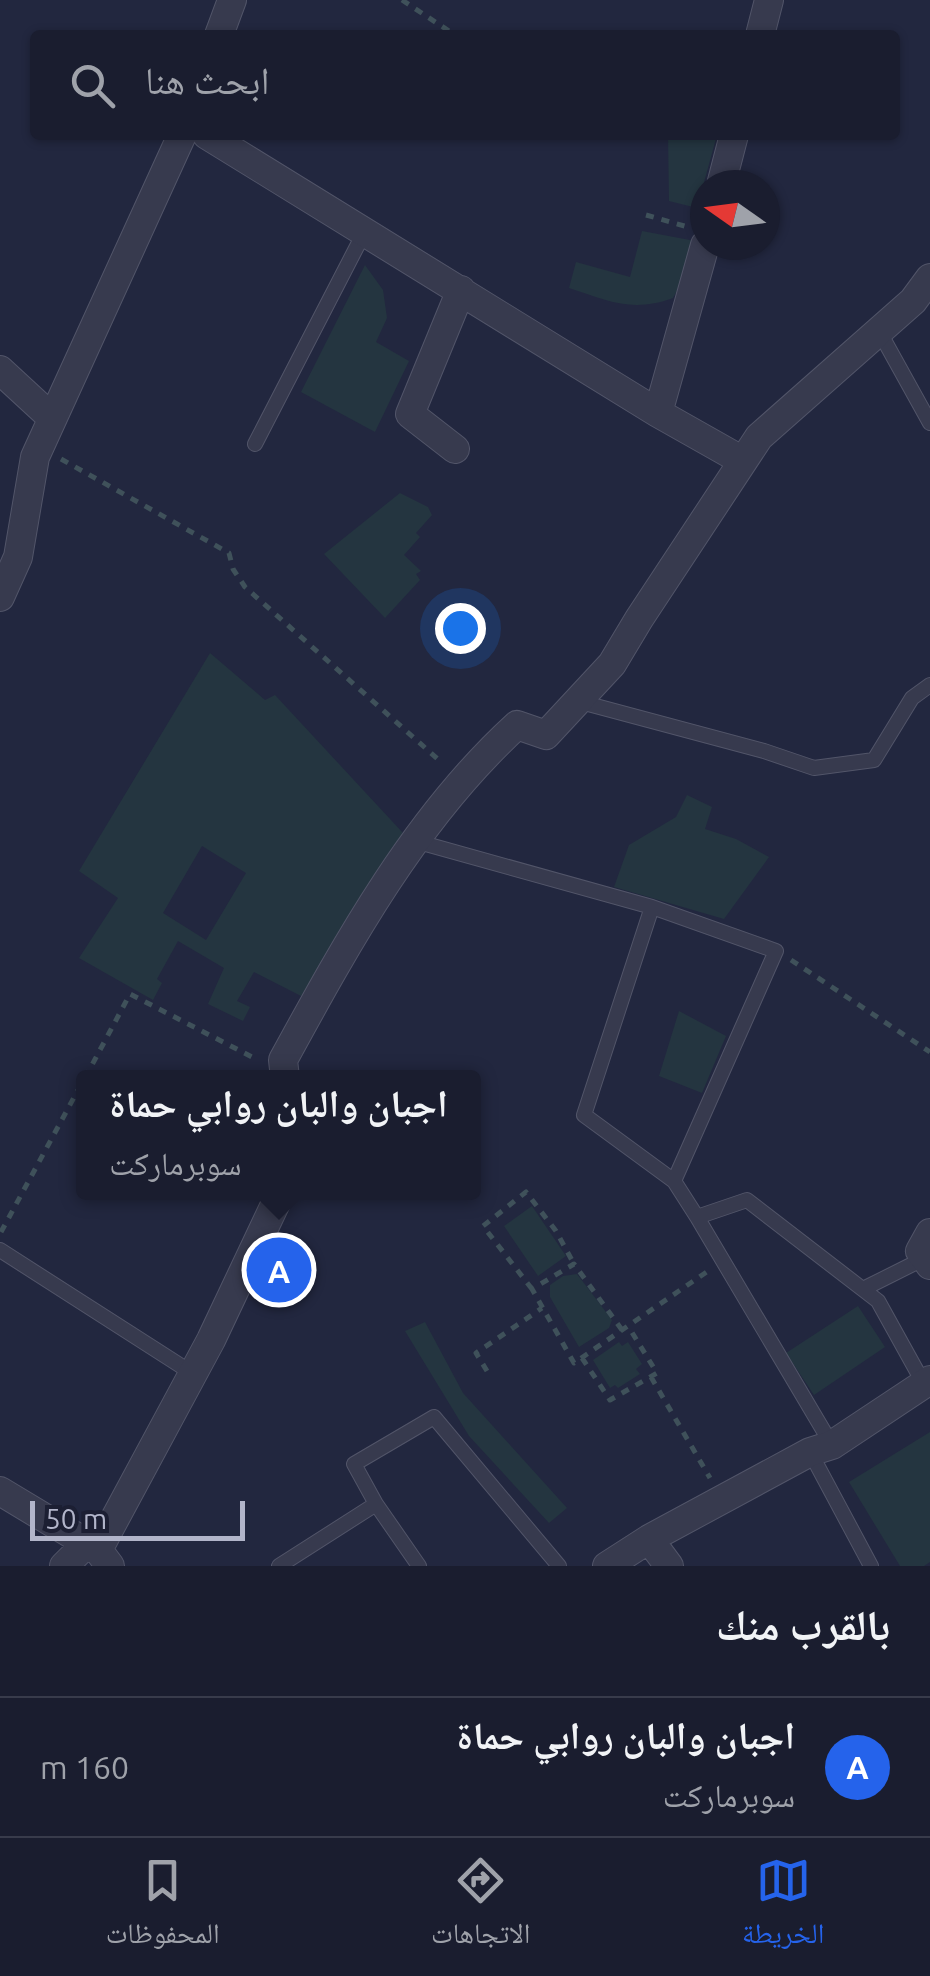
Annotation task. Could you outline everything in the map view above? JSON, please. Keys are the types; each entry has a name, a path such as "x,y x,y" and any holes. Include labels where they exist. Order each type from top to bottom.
{"street":[{"path":"221,30 232,0"},
{"path":"761,30 769,0"},
{"path":"0,597 34,457 180,140"},
{"path":"215,140 743,462"},
{"path":"725,170 733,140"},
{"path":"658,413 693,260"},
{"path":"284,1070 283,1060 336,963 415,842 480,758 517,725 546,735 578,701 612,664 759,438 913,301 930,278"},
{"path":"455,449 410,414 461,290"},
{"path":"0,370 52,418"},
{"path":"64,1566 98,1553 211,1340 277,1200"},
{"path":"607,1566 821,1449 927,1382"},
{"path":"0,1492 98,1553"},
{"path":"649,1540 668,1566"}],"lane":[{"path":"255,444 365,231"},
{"path":"879,331 930,423"},
{"path":"578,701 814,768 874,760 912,698 930,685"},
{"path":"415,842 652,907 776,950 674,1182"},
{"path":"652,907 584,1115 674,1182 697,1217 821,1449 871,1566"},
{"path":"697,1217 747,1200 878,1301 927,1382"},
{"path":"0,1250 192,1373"},
{"path":"864,1289 928,1252"},
{"path":"420,1566 376,1504 354,1464 434,1417 559,1566"},
{"path":"279,1566 376,1504"}],"path":[{"path":"402,0 447,30"},
{"path":"646,215 690,233"},
{"path":"39,447 228,552 233,570 245,587 462,781"},
{"path":"776,950 930,1052"},
{"path":"88,1070 130,994 274,1070"},
{"path":"0,1234 76,1093"},
{"path":"582,1358 610,1400 656,1374 625,1328 574,1264 556,1231 526,1192 483,1226 532,1289 574,1363 582,1358 625,1328 722,1261"},
{"path":"532,1289 574,1264"},
{"path":"487,1371 476,1353 542,1308"},
{"path":"651,1376 723,1500"}],"shaded area":[{"path":"668,140 716,140 707,170 690,170 690,206 669,201"},
{"path":"642,231 690,240 690,258 673,298 633,305 569,288 576,262 630,277"},
{"path":"365,265 383,290 387,318 376,342 409,361 375,432 301,392"},
{"path":"400,493 428,507 432,515 404,555 421,571 416,574 420,580 385,618 324,554"},
{"path":"210,653 265,700 275,695 403,833 308,990 301,996 254,972 237,1001 250,1007 243,1021 208,1004 224,968 178,941 157,979 162,983 153,1000 79,958 118,898 79,871","holes":["202,846 246,873 206,940 163,913"]},
{"path":"687,795 712,807 705,829 736,839 769,857 724,919 614,887 629,845 676,817"},
{"path":"679,1011 726,1036 702,1093 659,1076"},
{"path":"532,1206 566,1256 538,1276 504,1226"},
{"path":"577,1274 612,1320 609,1328 579,1347 550,1297 550,1285 563,1276"},
{"path":"858,1306 885,1347 814,1395 786,1353"},
{"path":"425,1322 463,1393 567,1508 549,1523 469,1436 405,1331"},
{"path":"619,1342 622,1346 628,1342 642,1364 636,1369 640,1374 618,1388 610,1388 593,1360"},
{"path":"930,1432 930,1562 924,1566 900,1566 849,1482"}],"place":[{"name":"اجبان والبان روابي حماة","path":"279,1270"}]}
